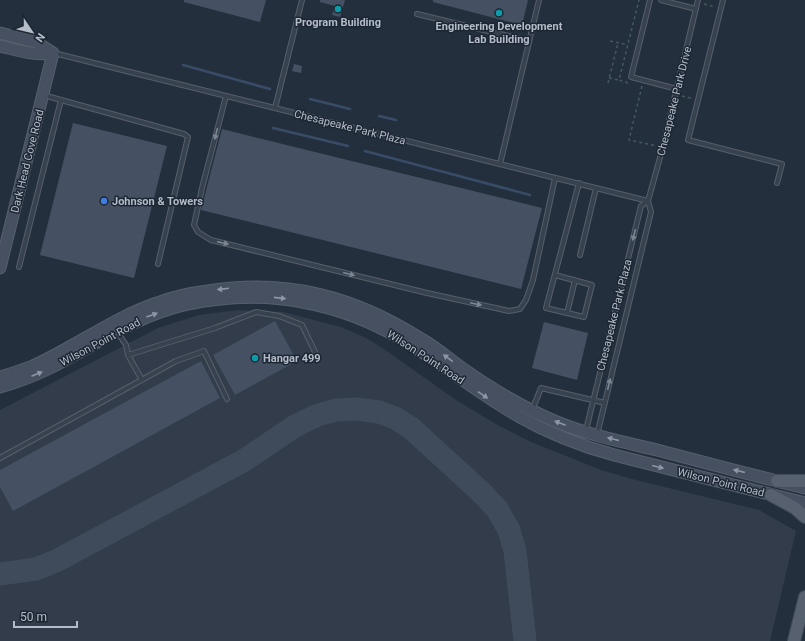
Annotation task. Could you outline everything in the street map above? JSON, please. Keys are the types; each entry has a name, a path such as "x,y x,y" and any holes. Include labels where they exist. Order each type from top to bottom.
{"main road":[{"path":"777,481 805,481"},
{"path":"771,495 795,508 805,517"},
{"path":"794,641 805,597"}],"street":[{"name":"Chesapeake Park Plaza","path":"0,33 36,42 53,53"},
{"name":"Chesapeake Park Plaza","path":"0,46 34,54 53,53"},
{"name":"Dark Head Cove Road","path":"0,268 53,53"},
{"name":"Wilson Point Road","path":"0,387 19,381 56,365 115,327 157,303 179,296 226,288 270,287 294,290 326,296 350,303 395,322 426,341 488,386 532,411 586,432 805,488"},
{"name":"Wilson Point Road","path":"0,377 32,366 115,327 138,321 183,305 230,298 275,298 299,300 333,308 370,322 400,339 521,418 553,434 614,455 805,503"}],"lane":[{"path":"275,108 302,0"},
{"path":"500,164 539,0"},
{"path":"650,0 631,77 677,88"},
{"path":"661,0 696,9"},
{"name":"Chesapeake Park Drive","path":"648,201 698,0"},
{"path":"723,0 688,140 782,164 777,183"},
{"path":"417,14 529,41"},
{"name":"Chesapeake Park Plaza","path":"53,53 648,201"},
{"path":"42,95 184,134 188,137 158,264"},
{"path":"226,96 194,225 198,232 212,240 258,250 427,293 509,311 520,309 526,300 532,280 555,178"},
{"path":"18,267 61,100"},
{"path":"555,275 592,285 584,317 546,308 579,184"},
{"path":"580,254 596,188"},
{"name":"Chesapeake Park Plaza","path":"586,432 641,206 648,201"},
{"name":"Chesapeake Park Plaza","path":"597,435 651,212 648,201"},
{"path":"566,313 575,280"},
{"path":"128,355 215,328 256,312 279,316 302,325 315,352"},
{"path":"115,327 126,345 128,355 142,380"},
{"path":"0,458 176,361 204,351 227,399"},
{"path":"532,411 541,388 605,402"}],"path":[{"path":"610,41 628,45"},
{"path":"608,83 618,43"},
{"path":"609,78 619,80"},
{"path":"642,86 629,140 662,148"}],"shaded area":[{"path":"238,310 283,312 341,327 366,338 456,400 494,423 531,442 601,470 759,510 796,531 770,641 0,641 0,410 158,328 199,315"}],"building":[{"path":"184,0 266,0 260,22 184,2"},
{"name":"Program Building","path":"320,0 345,0 340,17 332,15 335,6 320,2"},
{"name":"Engineering Development Lab Building","path":"433,0 528,0 522,25 433,2"},
{"path":"294,64 302,66 301,73 292,71"},
{"name":"Johnson & Towers","path":"73,123 167,146 134,278 40,255"},
{"path":"222,129 542,208 521,289 201,210"},
{"name":"Hangar 499","path":"275,321 297,361 235,395 213,355"},
{"path":"544,322 588,333 577,380 532,368"},
{"path":"201,361 220,398 13,511 0,487 0,470"}],"waterway":[{"path":"183,65 270,89"},
{"path":"310,99 350,109"},
{"path":"379,116 396,120"},
{"path":"273,128 348,146"},
{"path":"365,151 530,195"}],"taxiway":[{"path":"0,574 36,569 56,561 243,461 295,426 318,415 336,410 357,409 379,412 395,418 411,428 482,493 497,509 509,530 515,551 525,641"}],"place":[{"name":"Program Building","path":"338,9"},
{"name":"Engineering Development Lab Building","path":"499,13"},
{"name":"Johnson & Towers","path":"104,201"},
{"name":"Hangar 499","path":"255,358"}]}
